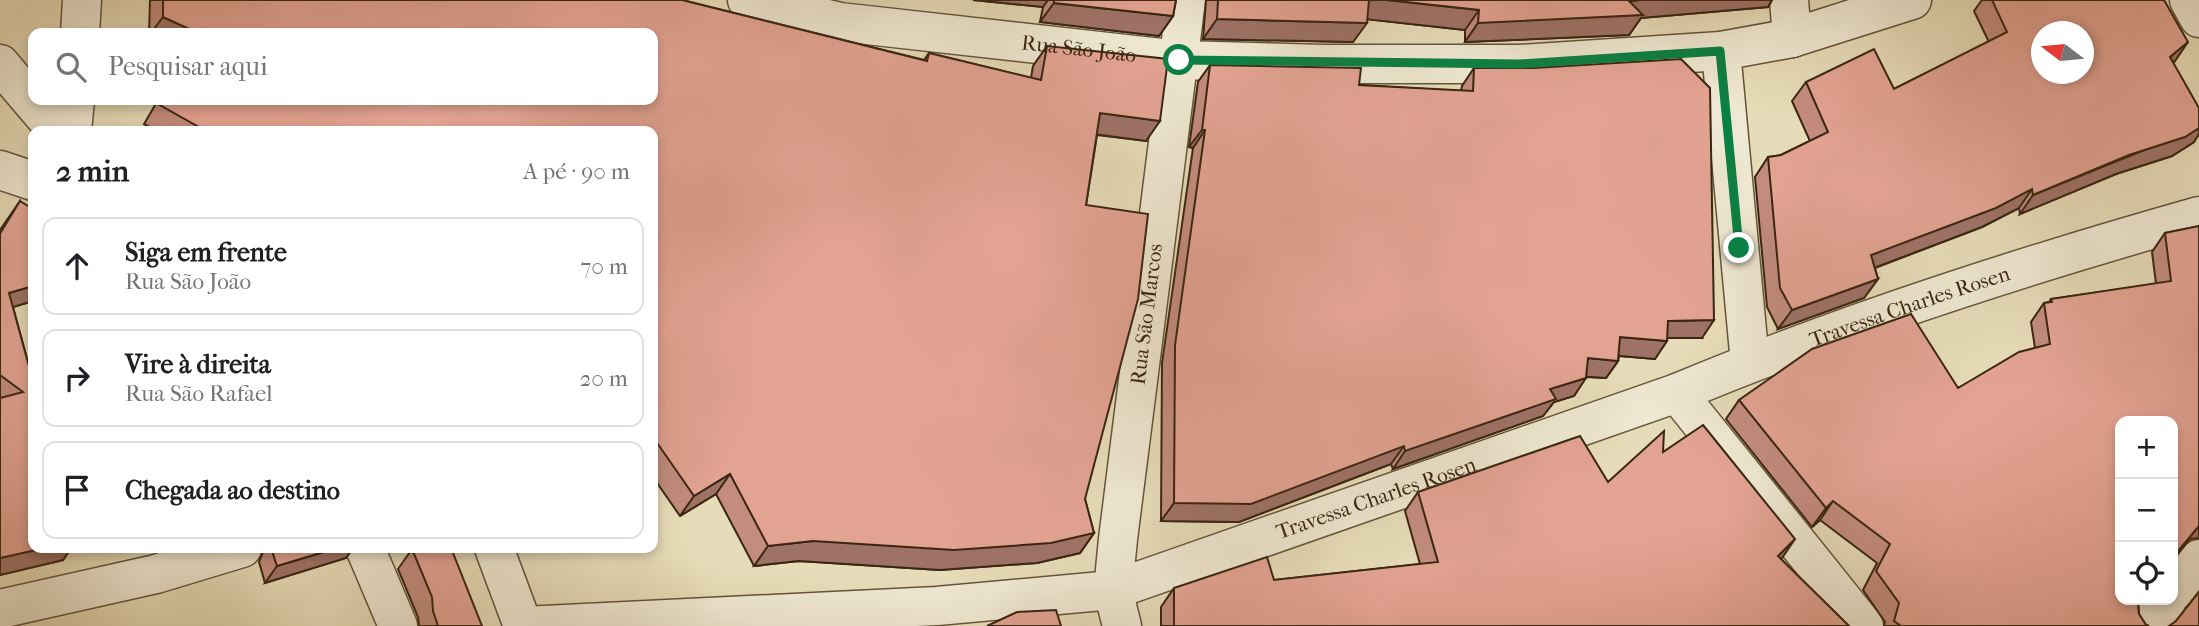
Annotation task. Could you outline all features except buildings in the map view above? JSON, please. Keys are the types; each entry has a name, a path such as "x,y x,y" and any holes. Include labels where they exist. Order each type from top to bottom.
{"street":[{"path":"79,28 82,0"},
{"name":"Rua São João","path":"747,0 839,22 1179,60 1520,64 1720,51 1792,37 1912,0"},
{"name":"Rua São Marcos","path":"1122,626 1112,590 1126,453 1186,0"},
{"path":"1789,0 1792,37"},
{"path":"2189,0 2199,18"},
{"path":"1720,51 1750,363"},
{"path":"0,64 28,97"},
{"path":"35,105 53,126"},
{"path":"72,126 75,105"},
{"path":"0,170 28,179"},
{"name":"Travessa Charles Rosen","path":"523,626 937,616 1112,590 1676,393 1750,363 1947,292 2199,216"},
{"path":"1676,393 1864,626"},
{"path":"0,610 143,577 225,553"},
{"path":"367,553 398,626"},
{"path":"496,553 523,626"},
{"path":"2178,586 2199,559"},
{"path":"2146,626 2163,605"}],"route":[{"path":"1179,60 1325,64 1520,64 1720,51 1739,248"}]}
